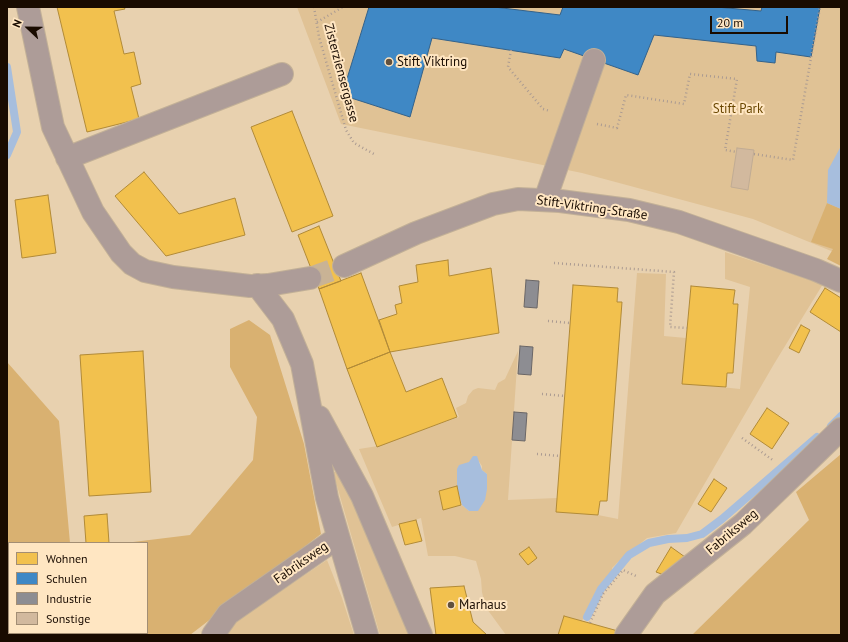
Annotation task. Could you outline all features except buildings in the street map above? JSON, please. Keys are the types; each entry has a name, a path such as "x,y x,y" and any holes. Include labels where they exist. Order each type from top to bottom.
{"street":[{"path":"28,7 53,127 93,212 121,254 132,264 146,271 173,277 262,285 310,278"},
{"path":"545,200 594,60"},
{"path":"67,158 282,74"},
{"name":"Stift-Viktring-Straße","path":"344,266 416,233 493,204 518,199 545,200 629,210 679,222 816,270 841,282"},
{"name":"Fabriksweg","path":"213,635 228,614 338,538 327,498 302,364 283,319 262,285"},
{"name":"Fabriksweg","path":"309,398 362,496 421,635"},
{"name":"Fabriksweg","path":"626,635 655,594 743,524 841,430"},
{"path":"338,538 367,635"}],"path":[{"name":"Zisterziensergasse","path":"314,7 329,72 346,130 354,143 374,154"},
{"path":"317,22 343,7"},
{"path":"754,154 792,160 820,7"},
{"path":"511,50 508,67 543,109 574,119 617,128 626,95 684,104 690,74 737,79 725,150 737,152"},
{"path":"554,263 674,272 670,327 687,328"},
{"path":"548,321 570,323"},
{"path":"542,394 565,396"},
{"path":"742,438 770,458 778,466"},
{"path":"537,454 560,456"},
{"path":"590,623 603,594 623,570 662,588"}],"green space":[{"name":"Stift Park","path":"297,7 841,7 841,255 753,219 582,173 341,124"},
{"path":"725,252 823,284 774,364 676,533 647,538 617,563 612,568 613,572 593,597 582,621 564,616 558,635 506,635 487,609 488,605 484,601 481,579 476,561 455,556 428,556 421,518 392,527 359,449 378,446 459,417 456,408 466,403 468,396 473,390 478,388 495,390 498,383 505,379 518,351 508,500 557,498 556,512 598,515 618,519 637,273 666,274 664,336 686,338 683,383 740,389 750,287 725,279","holes":["478,460 482,466 482,470 487,474 487,489 469,511 462,505 443,510 439,491 457,486 458,478 469,462"]},
{"path":"333,472 339,472 412,635 380,635"},
{"path":"327,560 342,598 354,635 224,635 229,626"}],"shaded area":[{"path":"827,203 841,209 841,266 827,259 833,249 811,242"},
{"path":"249,320 270,335 304,444 321,534 190,635 80,635 79,634 148,634 148,542 133,542 190,535 253,460 257,417 230,367 230,329"},
{"path":"7,362 59,421 70,542 8,542 7,601"},
{"path":"841,454 841,635 692,635 809,520 796,492"}],"water":[{"path":"841,146 841,209 827,203 828,170"},
{"path":"473,456 477,456 482,470 487,474 485,500 478,511 469,511 462,505 457,488 457,469 459,465 469,462"}],"waterway":[{"path":"7,67 17,132 7,155"},
{"path":"831,426 841,416"},
{"path":"587,617 601,589 629,555 649,543 668,539 687,538 702,534 722,519 817,437"}],"tunnel":[{"path":"310,278 344,266"}],"place":[{"name":"Stift Viktring","path":"389,62"},
{"name":"Marhaus","path":"451,605"}]}
